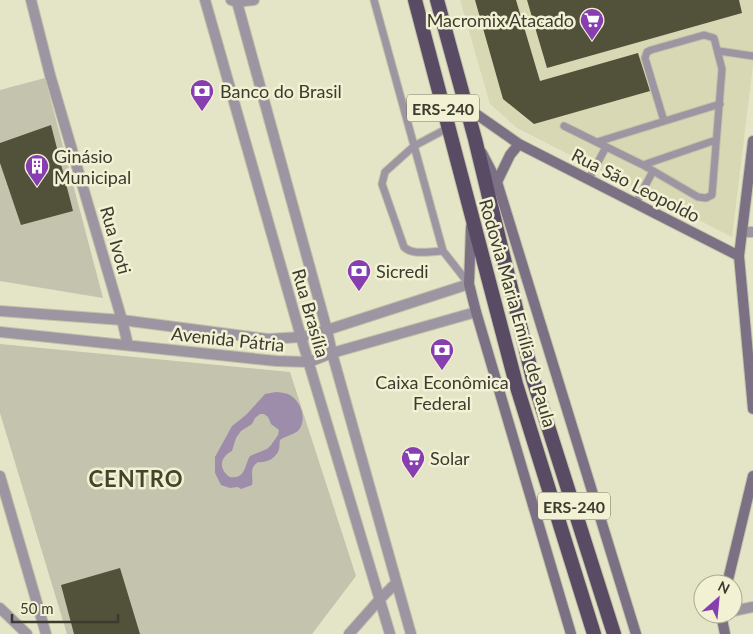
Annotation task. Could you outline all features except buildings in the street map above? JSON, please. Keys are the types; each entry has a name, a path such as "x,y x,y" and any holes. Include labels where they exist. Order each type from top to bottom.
{"highway":[{"name":"Rodovia Maria Emília de Paula","path":"415,0 516,384 594,634"},
{"name":"Rodovia Maria Emília de Paula","path":"437,0 475,139 533,379 614,634"}],"main road":[{"name":"Rua São Leopoldo","path":"466,106 519,144 739,256"},
{"path":"475,139 497,182 636,634"},
{"path":"753,141 739,256 753,409"},
{"path":"497,182 510,155 519,144"},
{"path":"471,216 470,284 476,312 568,633"},
{"path":"728,574 753,476"}],"street":[{"name":"Rua Ivoti","path":"31,0 50,75 128,345"},
{"name":"Rua Brasília","path":"205,0 301,337 390,634"},
{"path":"234,1 254,0"},
{"name":"Rua Brasília","path":"234,1 411,634"},
{"path":"742,232 753,232"},
{"name":"Avenida Pátria","path":"0,311 122,320 268,339 301,337 327,330 470,284"},
{"name":"Avenida Pátria","path":"0,332 276,361 309,362 332,353 476,312"},
{"path":"0,476 46,634"},
{"path":"349,634 396,583"},
{"path":"0,608 27,634"}],"lane":[{"path":"374,0 443,251 470,284"},
{"path":"564,126 643,165 698,196 706,198 712,195 722,69 719,51 714,38 704,35 647,52 645,58 664,121"},
{"path":"719,51 753,56"},
{"path":"597,142 720,104"},
{"path":"443,251 413,252 404,247 382,184 385,172 414,146 448,128"},
{"path":"643,165 716,140"},
{"path":"589,179 606,147"},
{"path":"636,203 653,171"}],"shaded area":[{"path":"460,0 753,0 753,65 732,237 517,128 490,104"},
{"path":"45,78 103,298 0,281 0,90"},
{"path":"0,344 290,372 356,576 312,634 67,634 0,413"},
{"path":"279,392 293,397 300,405 302,411 301,426 298,431 280,440 278,452 274,457 268,461 258,462 253,467 252,485 241,489 221,485 215,473 215,457 232,426 246,415 265,394","holes":["260,414 268,417 271,424 279,430 278,435 267,449 250,456 242,474 230,477 222,467 225,456 232,451 236,438 241,431 252,424"]}],"place":[{"name":"Macromix Atacado","path":"592,41"},
{"name":"Banco do Brasil","path":"202,112"},
{"name":"Ginásio Municipal","path":"37,187"},
{"name":"Sicredi","path":"359,292"},
{"name":"Caixa Econômica Federal","path":"442,371"},
{"name":"Solar","path":"413,479"}],"district":[{"name":"CENTRO","path":"136,478"}]}
